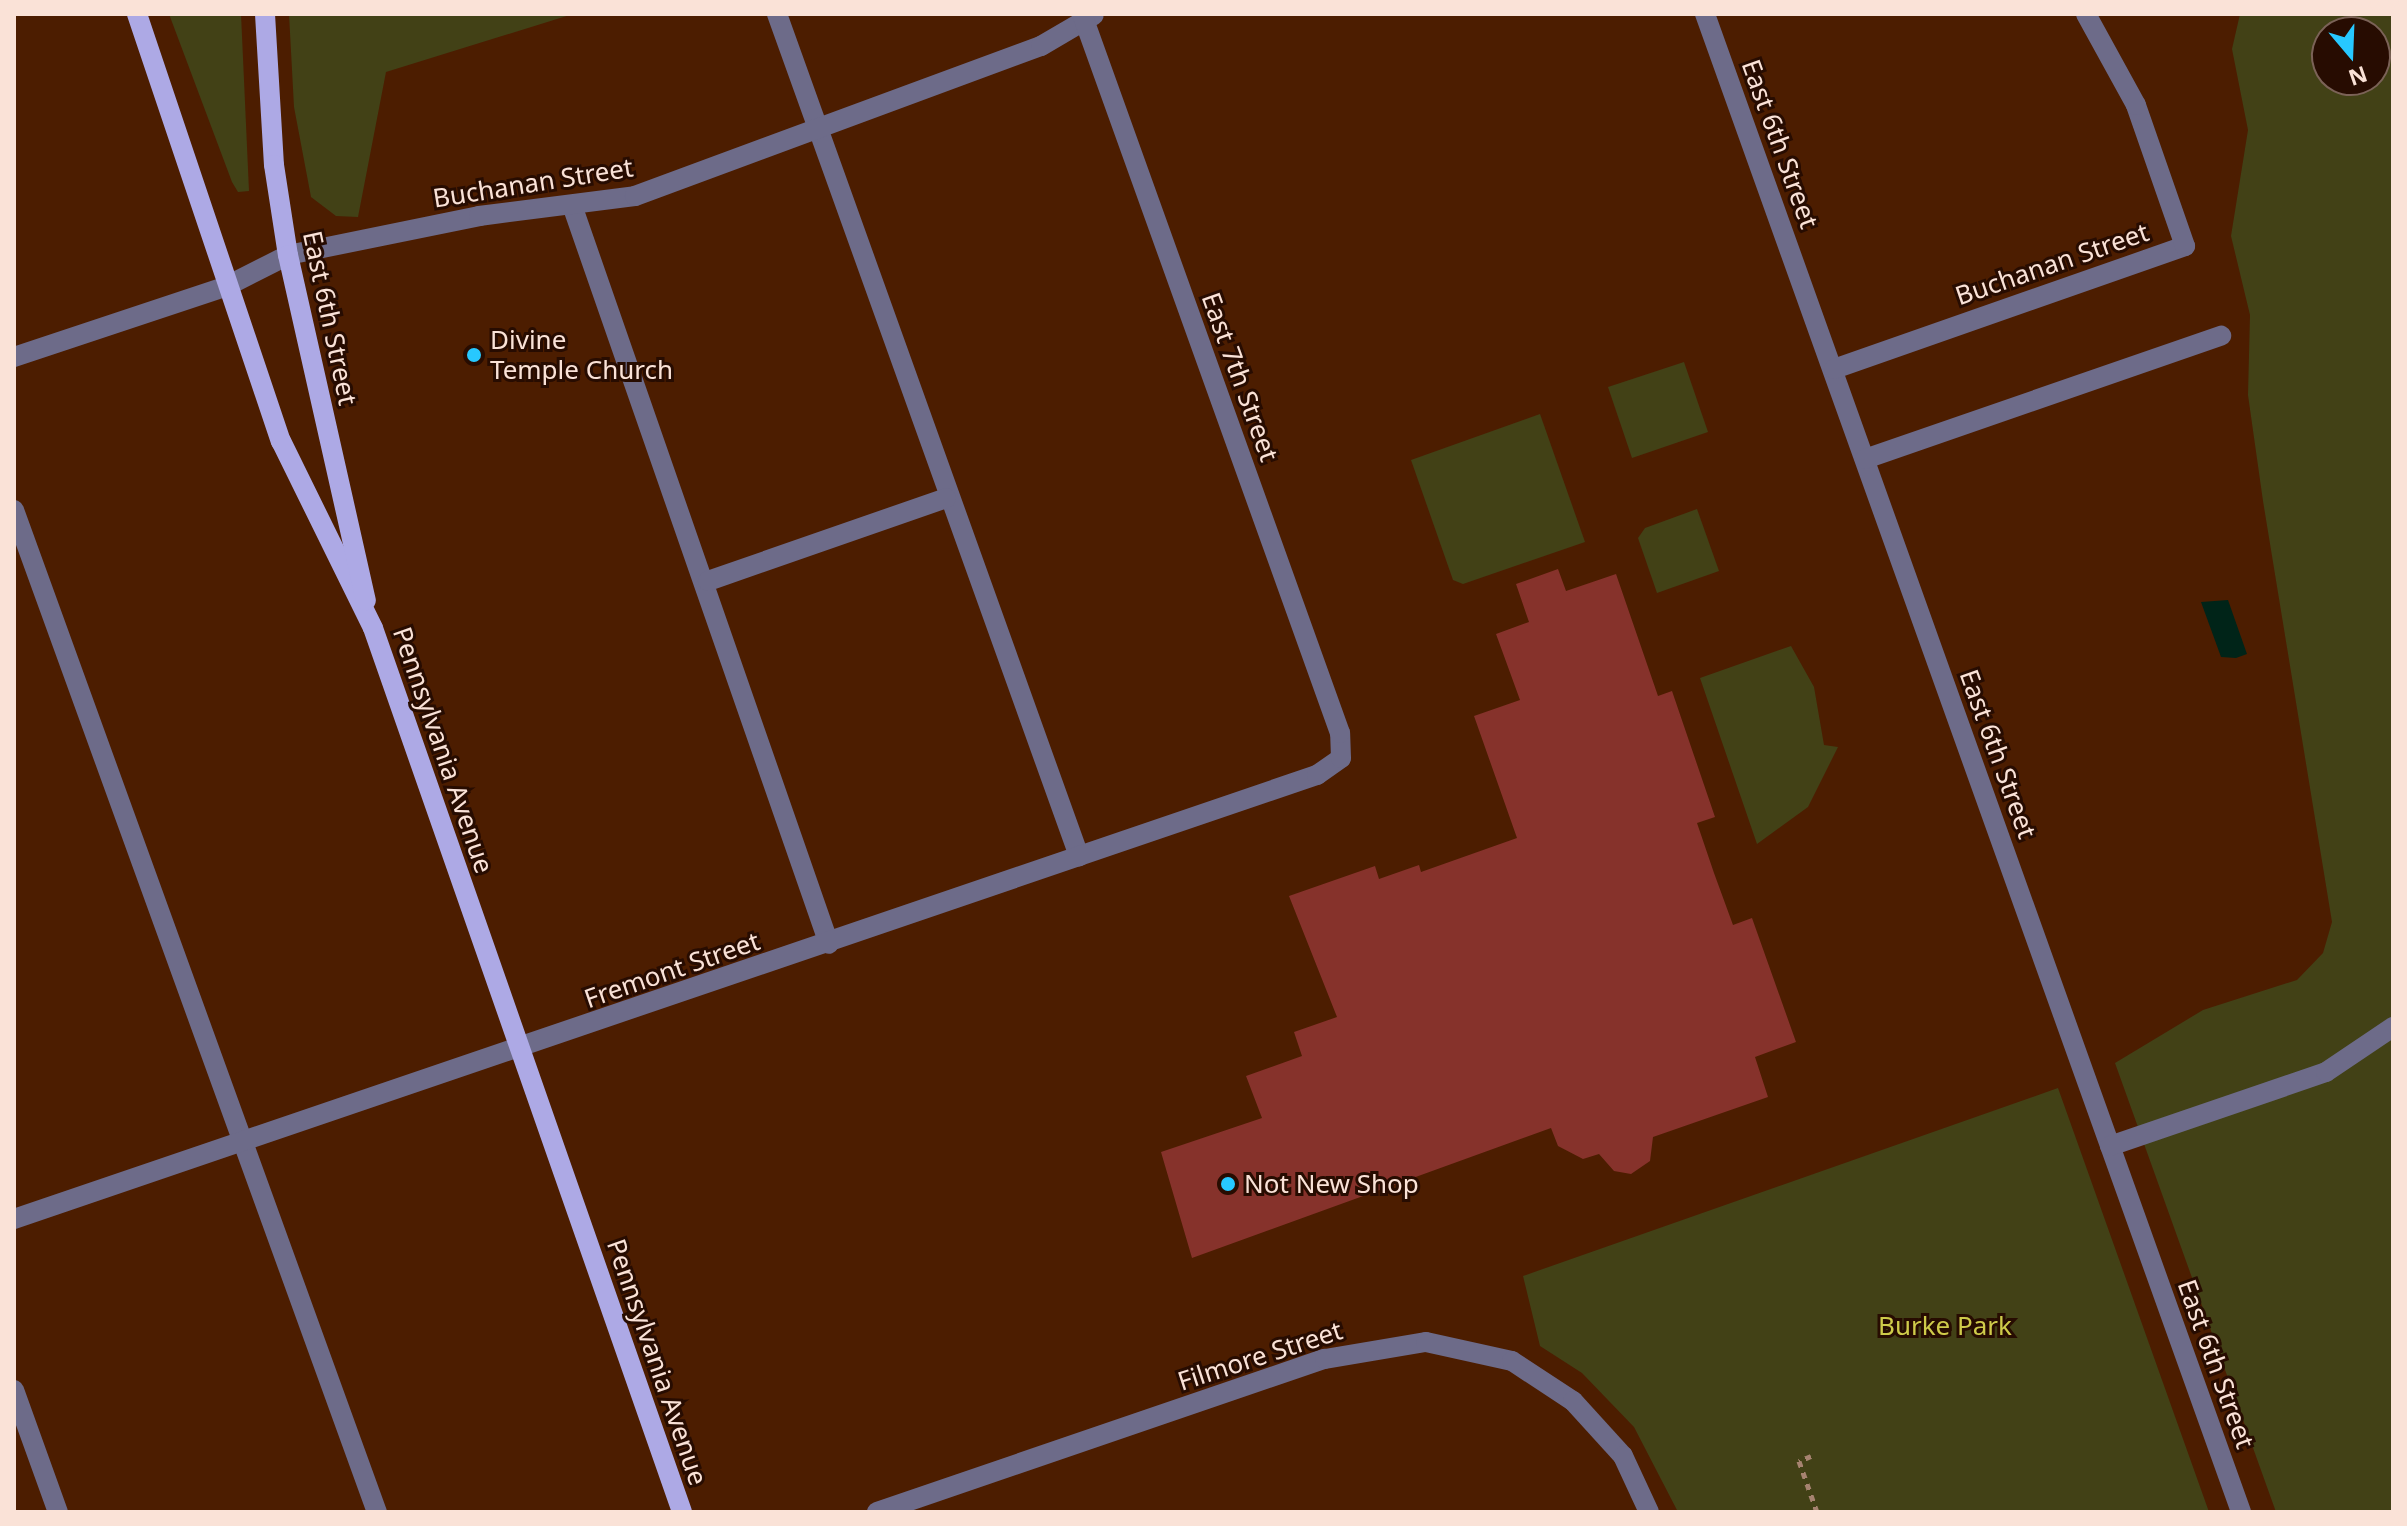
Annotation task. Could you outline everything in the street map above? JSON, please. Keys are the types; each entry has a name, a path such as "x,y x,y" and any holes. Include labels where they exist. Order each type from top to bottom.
{"main road":[{"name":"Pennsylvania Avenue","path":"137,14 286,453 373,628 682,1512"},
{"name":"East 6th Street","path":"265,14 274,165 288,255 373,628"}],"street":[{"path":"777,14 946,498 1079,856"},
{"name":"East 6th Street","path":"1705,14 2241,1512"},
{"name":"Buchanan Street","path":"1834,369 2185,246 2136,105 2086,14"},
{"name":"Buchanan Street","path":"14,357 227,286 288,255 479,216 573,208 635,196 1041,46 1088,17"},
{"name":"East 7th Street","path":"1088,17 1340,733 1341,758"},
{"path":"573,208 708,581 829,944"},
{"path":"1865,459 2221,336"},
{"path":"708,581 946,498"},
{"path":"14,510 245,1140 282,1264 377,1512"},
{"name":"Fremont Street","path":"14,1219 829,944 1317,775 1341,758"},
{"path":"2110,1146 2326,1072 2393,1027"},
{"name":"Filmore Street","path":"877,1512 1325,1359 1426,1342 1512,1361 1573,1401 1623,1456 1649,1512"},
{"path":"14,1390 58,1512"}],"path":[{"path":"1811,1456 1799,1461 1817,1512"}],"green space":[{"path":"169,14 241,14 249,191 238,192 232,182"},
{"path":"289,14 573,14 386,72 358,217 336,216 311,197 294,107"},
{"path":"2240,14 2393,14 2393,1512 2276,1512 2115,1063 2203,1010 2297,980 2323,953 2332,922 2248,395 2250,315 2231,236 2248,130 2232,49"},
{"path":"1684,362 1708,432 1632,458 1608,387"},
{"path":"1540,414 1585,542 1463,584 1453,580 1411,460"},
{"path":"1697,509 1719,571 1657,593 1638,538 1645,528"},
{"path":"1791,646 1814,687 1824,745 1838,747 1808,807 1757,844 1700,678"},
{"name":"Burke Park","path":"2058,1088 2209,1512 1678,1512 1634,1427 1582,1373 1540,1346 1523,1276"}],"shaded area":[{"path":"2228,600 2247,654 2236,658 2221,657 2201,602"}],"building":[{"path":"1558,569 1566,591 1616,574 1658,696 1672,691 1715,817 1697,823 1714,873 1733,925 1752,918 1796,1042 1755,1057 1768,1097 1653,1137 1650,1161 1631,1174 1614,1171 1599,1154 1583,1159 1558,1146 1551,1128 1192,1258 1161,1152 1262,1118 1246,1076 1302,1056 1294,1032 1337,1017 1289,896 1375,866 1379,879 1419,865 1421,872 1517,838 1474,716 1520,700 1496,634 1529,622 1516,584"}],"place":[{"name":"Divine Temple Church","path":"474,355"},
{"name":"Not New Shop","path":"1228,1184"}]}
